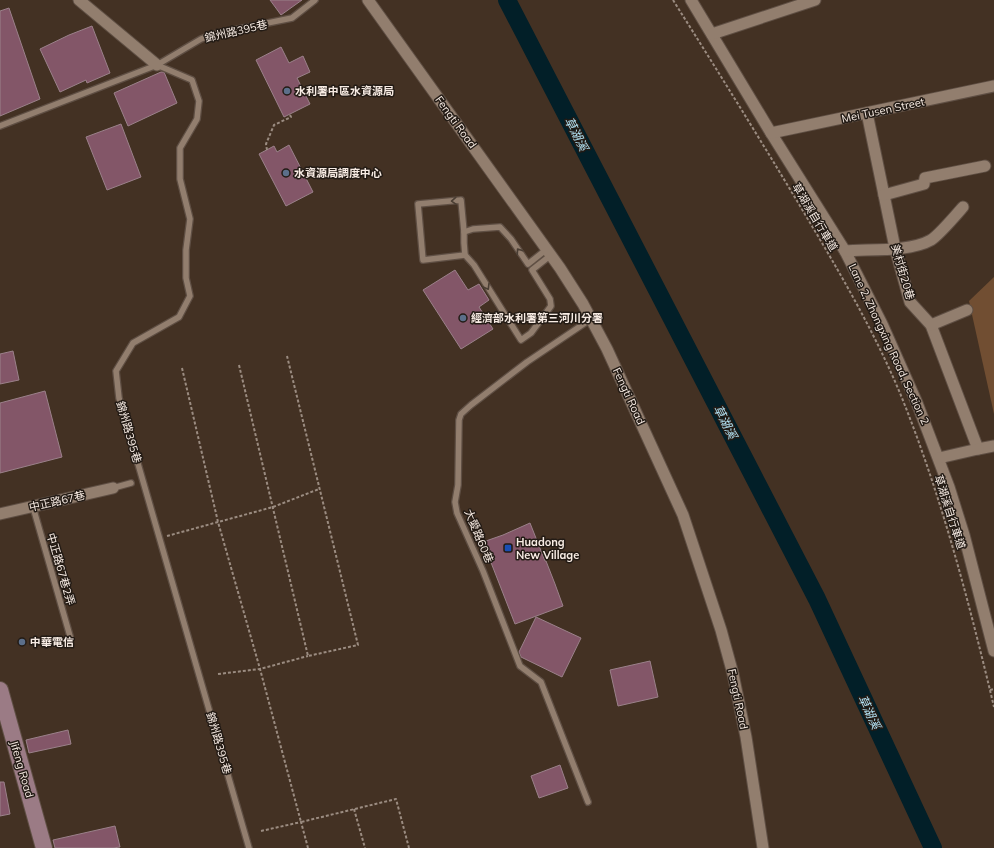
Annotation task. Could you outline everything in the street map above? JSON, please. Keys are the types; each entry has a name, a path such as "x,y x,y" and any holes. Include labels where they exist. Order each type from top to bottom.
{"street":[{"name":"錦州路395巷","path":"79,0 157,65"},
{"name":"Fengti Road","path":"368,0 549,252 573,288 610,356 683,515 708,591 733,674 746,737 763,848"},
{"name":"Lane 2, Zhongxing Road, Section 2","path":"691,0 845,251 918,403 939,458 964,535 990,621 994,651"},
{"path":"712,34 815,0"},
{"name":"Mei Tusen Street","path":"772,133 994,86"},
{"name":"美村街20巷","path":"867,113 895,248 910,302 931,325 978,449"},
{"path":"884,195 924,184 925,178 985,166"},
{"path":"845,251 895,248 915,245 931,240 963,207"},
{"path":"931,325 967,310"},
{"path":"939,458 994,446"},
{"name":"中正路67巷","path":"0,514 113,488"},
{"name":"Jifeng Road","path":"0,690 44,848"}],"lane":[{"name":"錦州路395巷","path":"0,126 157,65 202,39 214,34 292,18 316,0"},
{"name":"錦州路395巷","path":"157,65 192,80 199,101 197,119 180,148 180,180 190,219 186,250 186,278 190,296 178,317 133,343 116,370 119,398 249,848"},
{"path":"465,255 423,260 418,204 461,200 465,255 474,265 521,340 531,333 551,306 550,299 532,270 549,252"},
{"path":"464,232 473,229 500,227 511,239 528,264 549,252"},
{"name":"大愛路60巷","path":"588,802 541,682 520,666 483,571 459,519 455,502 458,485 459,420 461,414 527,362 591,319"},
{"path":"113,488 131,483"},
{"name":"中正路67巷2弄","path":"33,507 70,636"}],"path":[{"name":"草湖溪自行車道","path":"673,0 767,150 846,285 898,391 926,462 953,546 994,707"},
{"path":"267,150 266,144 274,125 291,117 290,115"},
{"path":"218,674 260,669 358,644 287,356"},
{"path":"238,365 308,656"},
{"path":"182,368 218,522 260,669 308,848"},
{"path":"167,536 273,507 320,489"},
{"path":"990,690 994,689"},
{"path":"261,831 396,799 409,848"},
{"path":"354,809 365,848"}],"shaded area":[{"path":"994,277 994,414 969,301"}],"building":[{"path":"270,0 302,0 281,15"},
{"path":"9,8 40,99 0,116 0,11"},
{"path":"92,26 110,73 87,83 86,80 60,92 40,49"},
{"name":"水利署中區水資源局","path":"281,47 289,63 303,56 310,72 297,78 310,104 284,117 256,60"},
{"path":"164,72 177,103 128,126 114,93"},
{"path":"121,124 141,177 107,190 86,137"},
{"name":"水資源局調度中心","path":"289,145 313,192 286,206 259,154 274,146 277,152"},
{"name":"經濟部水利署第三河川分署","path":"455,270 468,290 479,284 489,300 479,307 493,329 461,349 423,290"},
{"path":"13,351 19,380 0,384 0,354"},
{"path":"45,391 62,457 0,473 0,403"},
{"path":"530,523 563,606 515,624 483,542"},
{"path":"536,617 581,638 562,677 521,657 519,652"},
{"path":"650,661 658,697 618,706 610,670"},
{"path":"68,730 71,744 29,753 26,740"},
{"path":"560,765 568,788 539,798 531,776"},
{"path":"0,782 4,782 10,814 0,816"},
{"path":"115,826 120,847 55,848 53,840"}],"waterway":[{"name":"草湖溪","path":"507,0 817,599 933,848"}],"place":[{"name":"水利署中區水資源局","path":"287,91"},
{"name":"水資源局調度中心","path":"286,173"},
{"name":"經濟部水利署第三河川分署","path":"463,318"},
{"name":"Huadong New Village","path":"508,548"},
{"name":"中華電信","path":"22,642"}]}
